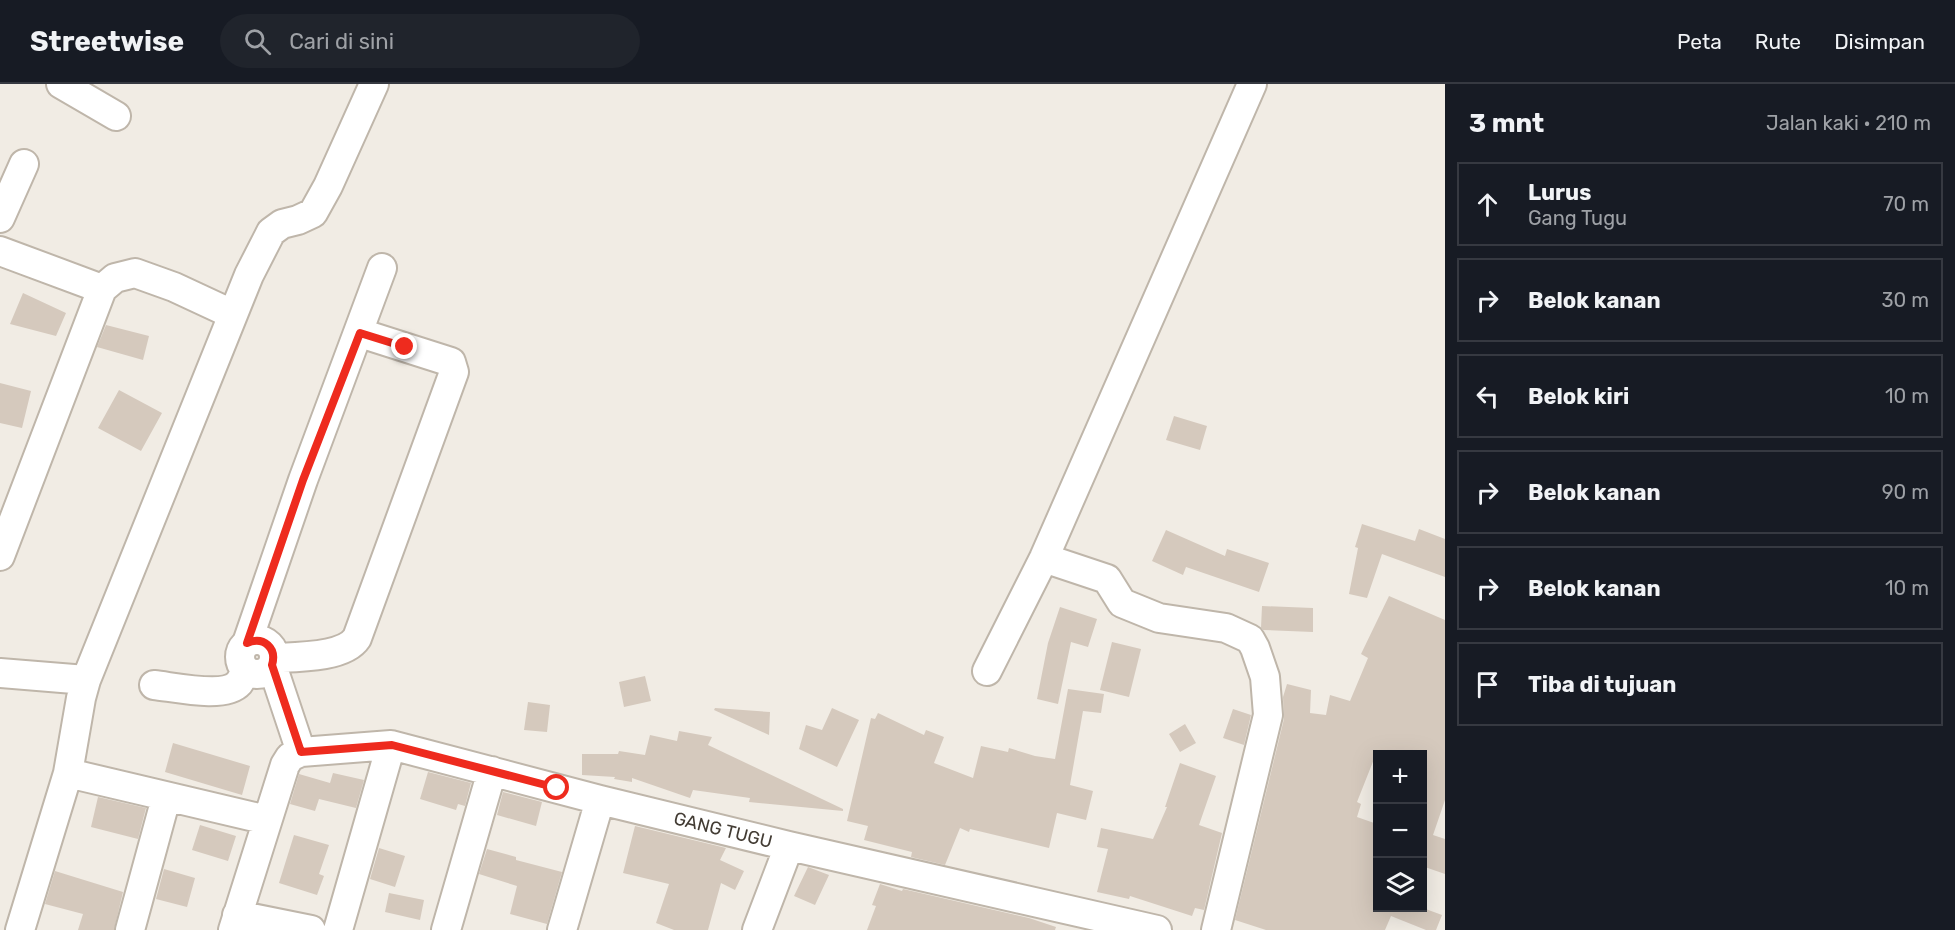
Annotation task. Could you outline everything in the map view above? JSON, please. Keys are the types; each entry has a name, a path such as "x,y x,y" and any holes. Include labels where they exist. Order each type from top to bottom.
{"street":[{"path":"61,84 116,116"},
{"path":"20,930 69,773 83,689 232,314 271,232 282,224 313,213 328,186 374,84"},
{"path":"987,671 1044,558 1252,84"},
{"path":"0,218 24,164"},
{"path":"0,250 102,289"},
{"path":"154,685 206,691 226,690 240,682 260,659 303,480 360,333 382,268"},
{"path":"1,551 102,289 115,278 135,273 174,287 232,314"},
{"path":"260,659 318,656 352,645 357,638 454,372 451,362 360,333"},
{"path":"1044,558 1107,579 1122,603 1159,618 1226,628 1250,639 1255,648 1265,677 1268,715 1216,930"},
{"path":"260,659 296,754 285,765 235,923 311,930"},
{"path":"0,673 83,689"},
{"path":"338,930 392,745"},
{"name":"GANG TUGU","path":"296,754 392,745 600,800 789,846 1157,930"},
{"path":"446,930 492,771"},
{"path":"69,773 166,798 267,820"},
{"path":"130,930 166,798"},
{"path":"561,930 600,800"},
{"path":"757,930 789,846"}],"building":[{"path":"23,293 66,313 56,336 10,324"},
{"path":"106,325 149,336 143,360 97,347"},
{"path":"0,383 31,391 22,428 0,423"},
{"path":"119,390 162,413 141,451 98,428"},
{"path":"1174,416 1207,426 1200,450 1166,440"},
{"path":"1362,524 1415,541 1419,529 1445,539 1445,577 1382,554 1367,598 1349,594 1358,548 1355,547"},
{"path":"1166,530 1225,556 1227,549 1269,563 1259,592 1186,567 1183,575 1152,561"},
{"path":"1389,596 1445,620 1445,800 1433,835 1445,839 1445,874 1427,868 1427,750 1373,750 1373,762 1357,802 1361,804 1357,817 1373,823 1373,912 1427,912 1427,909 1442,915 1436,930 1426,930 1391,916 1385,930 1266,930 1235,920 1284,719 1283,697 1287,684 1311,690 1310,713 1326,715 1330,695 1350,701 1368,658 1361,654"},
{"path":"1262,606 1313,608 1313,632 1263,630 1261,628"},
{"path":"1060,607 1097,619 1088,647 1071,642 1058,704 1037,699 1048,643"},
{"path":"1112,642 1141,649 1129,697 1100,690"},
{"path":"645,676 651,701 624,707 619,682"},
{"path":"1068,689 1104,694 1101,713 1083,711 1070,785 1093,791 1086,820 1057,813 1049,848 970,829 969,832 960,828 945,865 911,857 912,852 864,840 868,826 847,821 871,718 875,719 878,713 924,735 926,730 944,737 934,763 973,778 981,746 1008,752 1009,748 1055,759"},
{"path":"528,702 550,705 547,732 524,730"},
{"path":"715,708 770,712 769,735 714,710"},
{"path":"832,708 859,720 837,767 799,749 806,725 822,730"},
{"path":"1233,709 1251,715 1244,745 1223,738"},
{"path":"1185,724 1196,743 1180,752 1169,734"},
{"path":"679,731 712,737 708,745 843,811 749,802 750,798 693,790 690,798 632,778 632,782 614,779 615,777 582,775 582,754 618,754 619,751 645,755 650,735 677,741"},
{"path":"173,743 250,766 242,795 165,772"},
{"path":"1180,763 1216,776 1199,825 1222,833 1204,910 1195,908 1192,916 1130,896 1129,899 1097,892 1108,849 1097,847 1101,828 1153,839 1167,807 1165,807"},
{"path":"428,772 471,783 465,806 458,804 456,810 420,799"},
{"path":"333,773 364,780 356,808 319,799 315,811 290,804 299,774 330,783"},
{"path":"503,792 542,802 536,826 497,815"},
{"path":"98,797 146,808 138,839 91,827"},
{"path":"200,825 236,836 228,861 192,850"},
{"path":"635,826 726,848 720,860 744,871 735,890 721,883 708,930 674,930 656,923 669,884 623,873"},
{"path":"294,835 329,845 319,874 324,876 317,895 279,883"},
{"path":"379,848 405,856 395,887 370,879"},
{"path":"487,849 516,857 516,860 562,872 547,924 510,914 517,886 479,874"},
{"path":"808,867 829,875 815,905 794,896"},
{"path":"164,869 195,878 187,907 156,899"},
{"path":"55,871 123,892 114,930 78,930 83,914 45,904"},
{"path":"880,884 902,891 903,889 1029,918 1056,927 1055,930 867,930 876,906 872,905"},
{"path":"389,893 424,900 420,920 385,912"}],"route":[{"path":"405,347 360,333 303,480 247,643 262,640 273,651 272,665 301,752 392,745 557,788"}]}
